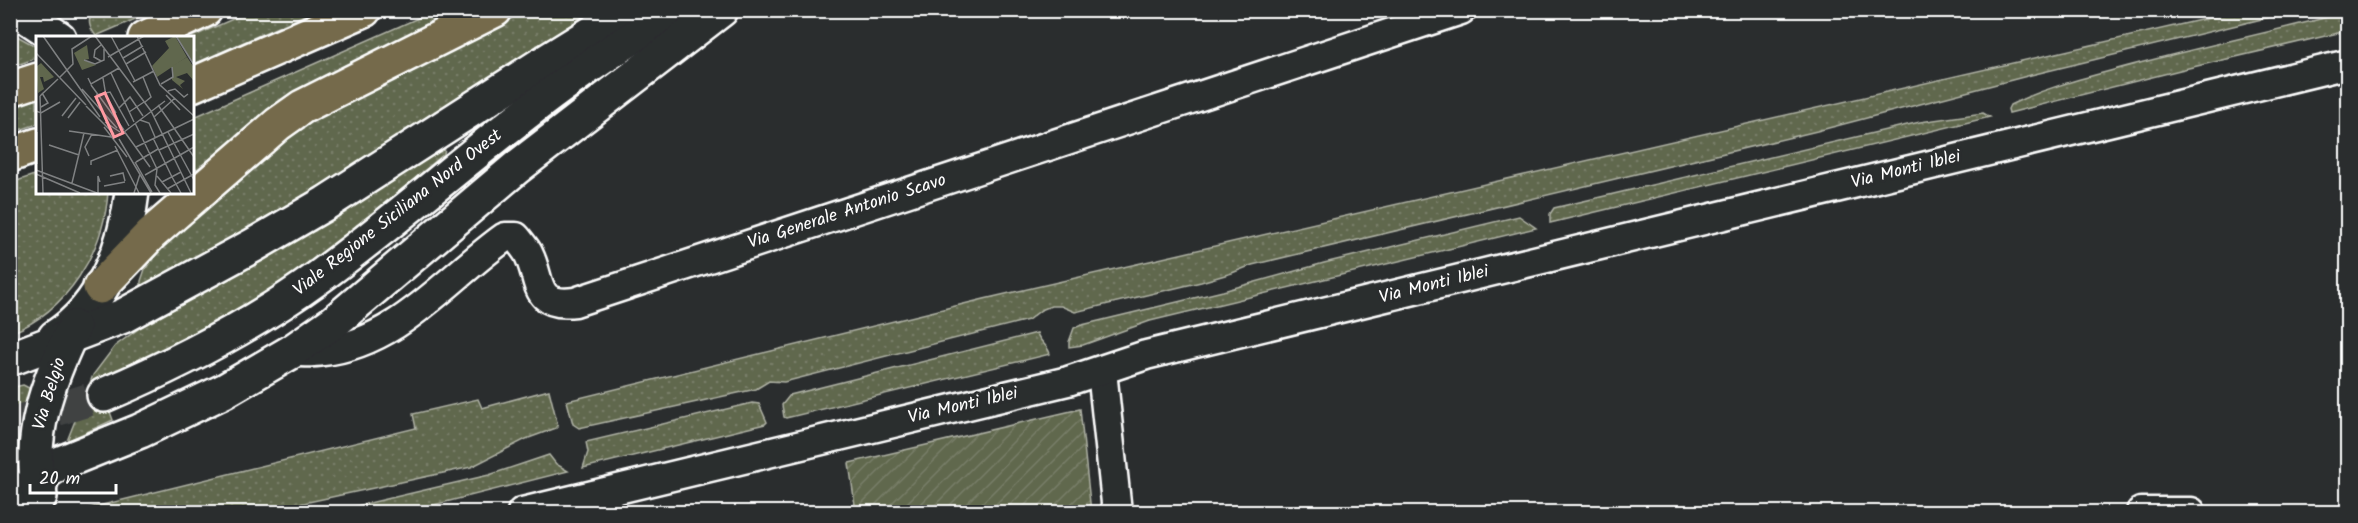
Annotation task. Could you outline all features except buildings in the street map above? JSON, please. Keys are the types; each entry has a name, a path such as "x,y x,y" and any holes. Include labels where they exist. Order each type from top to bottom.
{"main road":[{"path":"149,36 205,10"},
{"path":"194,84 364,10"},
{"path":"100,287 151,234 278,124 313,102 495,10"},
{"path":"10,89 36,81"},
{"path":"10,155 36,146"}],"street":[{"path":"14,10 56,36"},
{"path":"13,358 75,326 148,304 326,203 629,10"},
{"name":"Viale Regione Siciliana Nord Ovest","path":"104,395 155,373 268,312 317,279 562,85 680,10"},
{"path":"23,499 46,472 58,464 186,410 291,352 364,298 516,168 721,10"},
{"name":"Via Generale Antonio Scavo","path":"291,352 325,351 360,342 392,327 505,237 516,237 528,254 538,287 546,298 560,303 575,302 1461,10"},
{"name":"Via Monti Iblei","path":"522,513 1102,371 1146,356 2348,64"},
{"name":"Via Belgio","path":"23,499 36,457 39,423 59,357 119,252 125,233 132,194"},
{"path":"1102,371 1117,513"},
{"path":"2141,513 2191,513"}],"green space":[{"path":"93,10 154,11 96,36 90,24"},
{"path":"2244,10 2295,11 2031,75 1817,131 1252,265 1201,282 1075,312 1061,306 1051,306 1028,320 784,382 769,381 756,389 579,428 573,424 567,401 984,299"},
{"path":"251,11 314,11 194,64 194,36"},
{"path":"434,11 466,11 267,113 194,171 194,117"},
{"path":"527,11 591,11 347,172 141,290 145,269 159,251 193,216 286,134 486,29"},
{"path":"2347,12 2347,31 2009,113 2010,105 2072,81"},
{"path":"10,32 36,46 36,58 11,67"},
{"path":"36,99 36,124 11,133 11,109"},
{"path":"1983,113 1990,117 1550,223 1550,214 1554,208 1920,122"},
{"path":"445,147 444,154 295,275 214,325 99,382 113,420 67,441 93,375 115,346 141,327 290,244"},
{"path":"36,174 36,194 108,194 99,236 79,277 49,310 31,323 11,333 11,183"},
{"path":"1519,216 1536,228 1150,321 1083,345 1069,347 1074,328 1082,325"},
{"path":"1037,333 1050,354 784,417 782,405 790,395"},
{"path":"23,385 29,388 30,394 22,439 21,466 11,442 10,388"},
{"path":"549,390 558,426 556,428 526,439 471,467 262,512 74,512 416,428 413,414 478,399 482,408"},
{"path":"752,403 759,404 767,422 765,424 583,468 588,452 586,442"},
{"path":"1080,409 1091,512 856,512 849,463"},
{"path":"549,455 556,464 568,471 406,512 331,512 489,475"}],"tunnel":[{"path":"10,424 104,395"}]}
